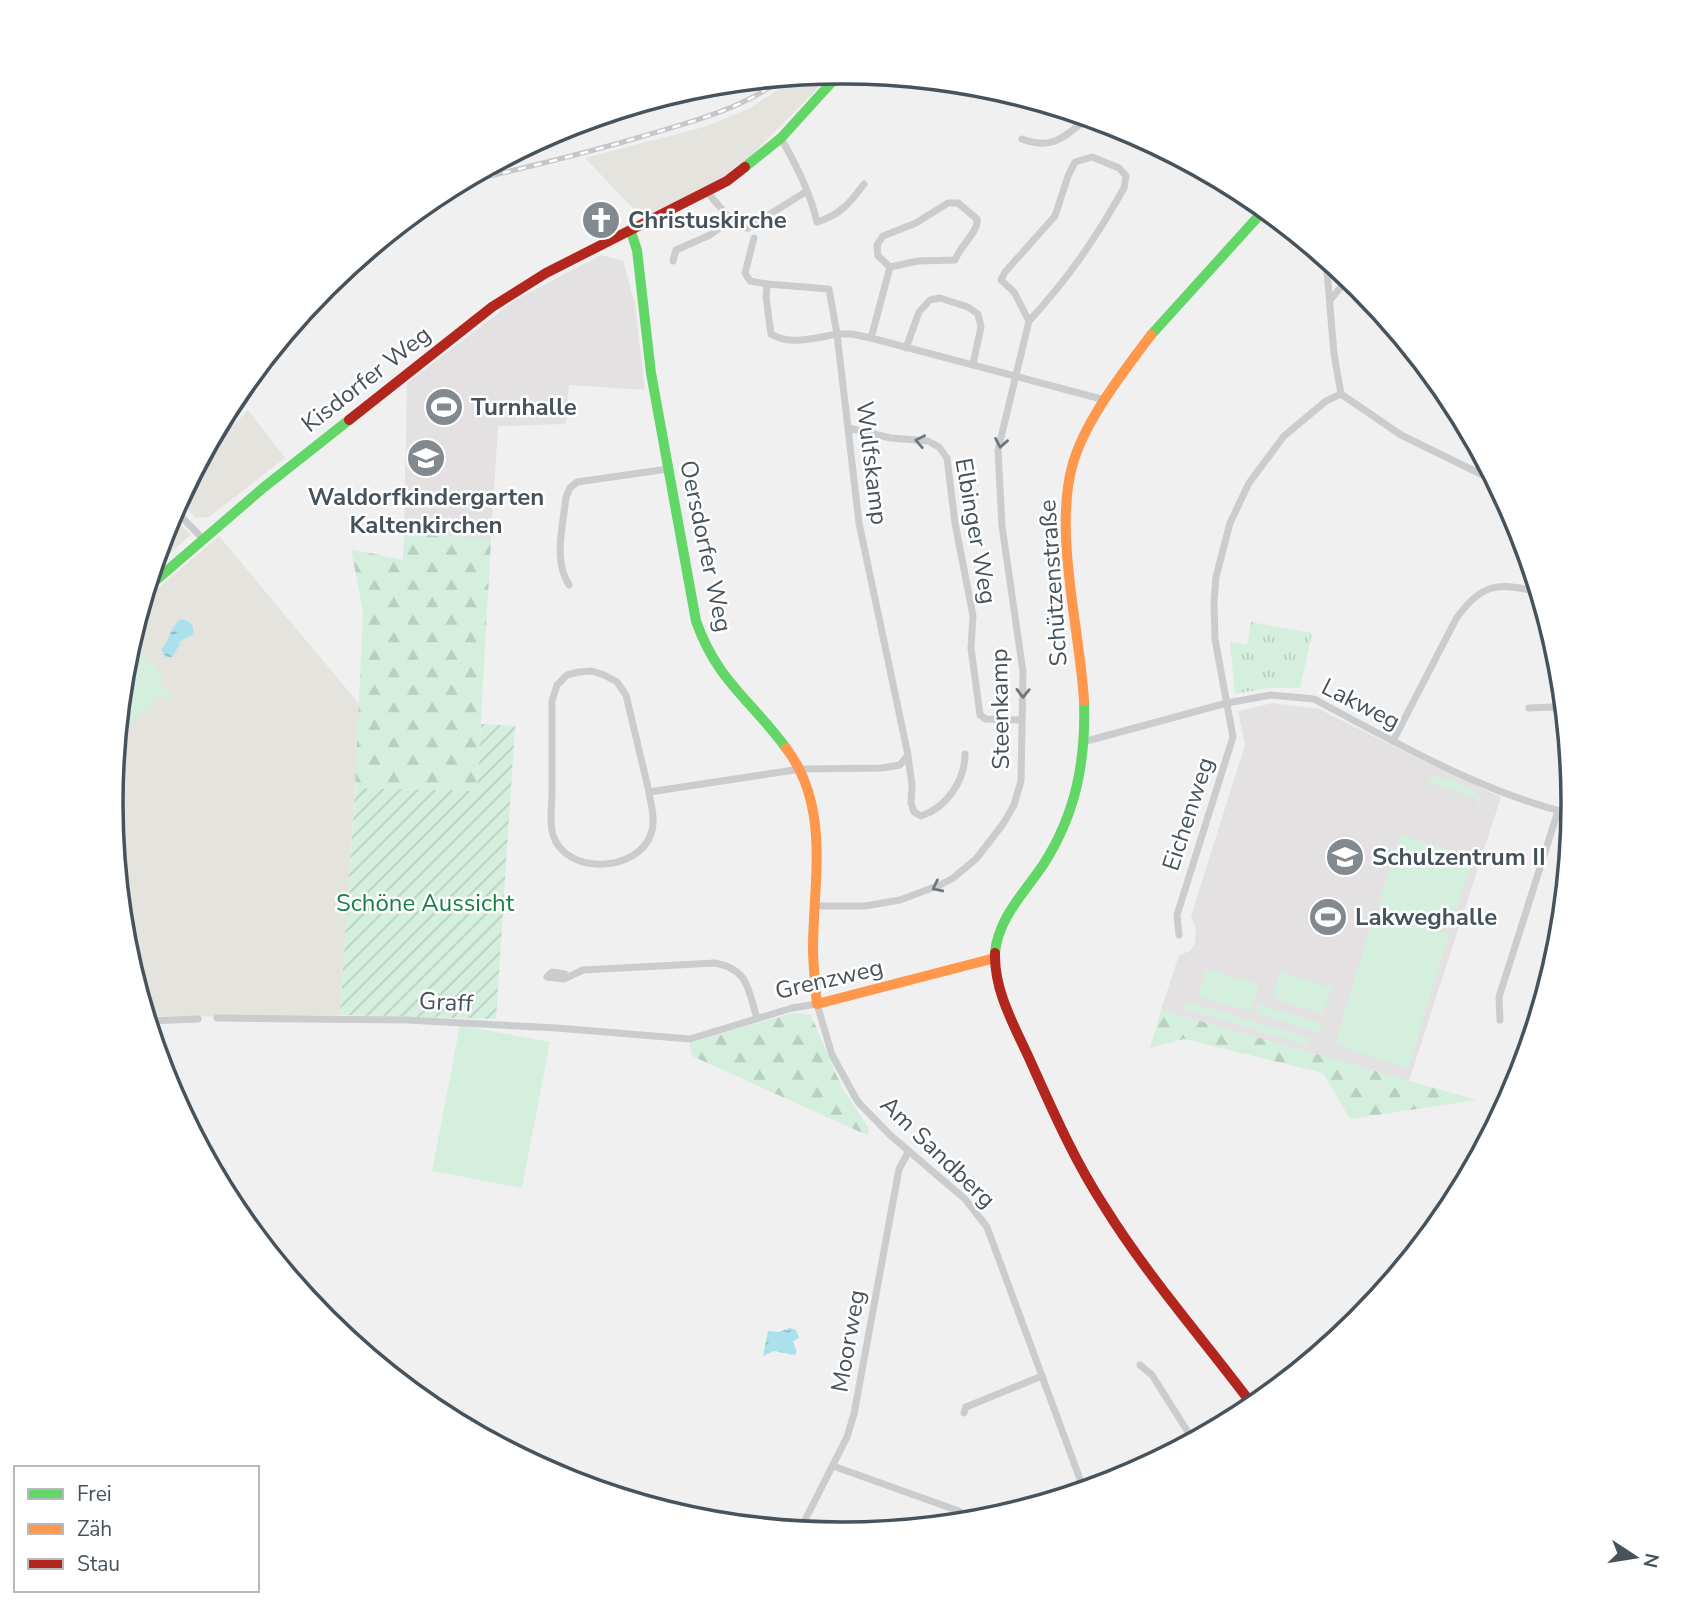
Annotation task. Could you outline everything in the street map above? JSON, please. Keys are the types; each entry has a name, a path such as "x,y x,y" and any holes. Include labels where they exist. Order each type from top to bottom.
{"street":[{"name":"Kisdorfer Weg","path":"159,577 263,488 492,307 546,273 631,232 737,174 781,138 830,85"},
{"path":"1022,139 1055,143 1079,124"},
{"path":"781,138 796,163 817,222 832,218 843,210 864,184"},
{"path":"1092,157 1119,168 1126,176 1124,188 1087,251 1051,298 1029,321 1014,292 1001,280 1005,272 1055,216 1068,176 1079,160 1092,157"},
{"path":"707,192 732,220 740,227 748,228 807,191"},
{"path":"948,203 958,203 977,219 977,229 958,250 955,260 918,261 890,267 878,256 877,245 883,236 916,223 948,203"},
{"name":"Schützenstraße","path":"995,958 1000,931 1058,843 1073,809 1081,775 1082,693 1066,523 1072,464 1105,400 1140,349 1258,217"},
{"path":"673,261 676,250 712,234 732,220"},
{"name":"Oersdorfer Weg","path":"631,232 637,250 651,373 690,599 706,647 720,672 789,751 800,769 812,802 817,835 813,971 817,1004"},
{"path":"754,238 745,273 750,281 767,284 771,334 779,340 852,334 1105,400"},
{"path":"872,338 890,267"},
{"path":"1327,273 1334,354 1342,394 1401,435 1481,473"},
{"name":"Wulfskamp","path":"767,284 829,289 837,334 859,523 908,755 914,812 921,816 935,812 944,803 965,770 965,754"},
{"path":"1330,300 1342,287"},
{"path":"906,348 919,312 930,300 940,298 968,307 978,314 981,327 974,364"},
{"name":"Steenkamp","path":"815,906 865,906 913,896 953,878 975,859 1003,824 1014,805 1021,780 1023,672 1002,526 998,450 1029,321"},
{"name":"Eichenweg","path":"1179,935 1177,915 1233,737 1215,639 1214,603 1216,577 1230,523 1249,483 1284,436 1326,401 1342,394"},
{"name":"Elbinger Weg","path":"848,428 891,438 928,441 939,447 947,458 955,523 973,616 971,648 981,715 986,719 1023,720"},
{"path":"569,585 559,564 566,497 570,488 577,482 668,470"},
{"path":"183,518 203,539"},
{"path":"1393,741 1456,619 1469,601 1499,586 1529,591"},
{"path":"592,671 617,681 625,695 649,792 652,832 643,849 629,859 611,863 594,862 574,859 561,849 553,834 552,701 557,685 567,675 592,671"},
{"name":"Lakweg","path":"1083,742 1271,695 1314,699 1431,761 1558,811"},
{"path":"1529,708 1555,708"},
{"path":"649,792 800,769 882,768 900,765 908,755"},
{"path":"1500,1020 1499,997 1558,811"},
{"path":"995,958 996,979 1002,999 1079,1163 1131,1246 1246,1397"},
{"name":"Grenzweg","path":"673,1039 690,1039 792,1007 817,1004 995,958"},
{"path":"567,976 583,971 715,963 726,965 733,967 743,976 757,1018"},
{"name":"Am Sandberg","path":"817,1004 832,1055 858,1102 965,1199 986,1227 1081,1481"},
{"name":"Graff","path":"217,1018 456,1022 566,1028 673,1039"},
{"path":"157,1021 198,1019"},
{"name":"Moorweg","path":"805,1520 847,1437 854,1414 899,1169 909,1151"},
{"path":"1140,1365 1152,1375 1189,1432"},
{"path":"964,1413 966,1406 1042,1376"},
{"path":"833,1466 959,1512"}],"shaded area":[{"path":"819,85 749,158 724,177 646,222 585,158 704,127 750,108 783,87"},
{"path":"601,255 623,261 635,304 645,390 569,385 566,424 498,426 491,540 404,531 407,383 517,299"},
{"path":"248,410 285,458 209,517 196,518 187,508 225,433"},
{"path":"180,523 191,535 167,556"},
{"path":"219,536 360,705 340,1015 156,1017 147,989 129,897 123,803 129,709 147,617 155,591"},
{"name":"Schulzentrum II","path":"1273,703 1319,709 1501,797 1409,1081 1161,1010 1179,955 1190,951 1195,943 1196,929 1191,916 1245,745 1238,711"}],"green space":[{"path":"404,531 491,540 477,791 355,788 363,611 351,549 403,560"},
{"path":"1251,622 1312,633 1300,688 1269,688 1235,694 1230,642 1247,645"},
{"path":"140,649 163,676 159,680 173,696 168,701 163,695 128,726"},
{"name":"Schöne Aussicht","path":"481,724 515,726 496,1019 340,1015 355,788 477,791"},
{"path":"1431,777 1453,779 1477,792 1481,804 1477,805 1477,799 1431,783 1428,790"},
{"path":"1400,835 1473,857 1451,929 1378,907"},
{"path":"1375,911 1449,934 1408,1068 1335,1045"},
{"path":"1206,969 1259,984 1251,1011 1198,996"},
{"path":"1280,972 1332,988 1323,1014 1272,998"},
{"path":"1185,1001 1309,1038 1307,1045 1183,1009"},
{"path":"1259,1004 1322,1024 1319,1033 1256,1013"},
{"path":"1161,1010 1477,1100 1350,1119 1323,1073 1184,1039 1150,1048"},
{"path":"793,1013 811,1015 842,1088 868,1127 869,1136 692,1056 689,1043"},
{"path":"460,1025 550,1042 522,1188 432,1171"}],"water":[{"path":"181,619 193,627 193,634 179,642 172,657 166,657 161,650 174,625"},
{"path":"790,1328 796,1330 799,1338 793,1341 797,1352 794,1355 774,1351 763,1356 768,1331 778,1332"}],"railway":[{"path":"491,176 600,149 701,119 769,88"}],"traffic: fast":[{"path":"745,167 781,138 830,85"},
{"path":"1151,335 1258,217"},
{"path":"631,232 637,250 651,373 696,621 704,642 724,675 786,748"},
{"path":"159,577 263,488 349,420"},
{"path":"995,953 1001,928 1054,846 1071,807 1081,766 1084,701"}],"traffic: slow":[{"path":"1084,701 1067,552 1067,493 1077,450 1085,433 1117,381 1151,335"},
{"path":"786,748 800,770 814,818 816,868 813,952 817,1004 995,958"}],"traffic: jam":[{"path":"349,420 492,307 546,273 727,181 745,167"},
{"path":"995,953 998,981 1006,1007 1083,1171 1139,1258 1246,1397"}],"place":[{"name":"Christuskirche","path":"601,220"},
{"name":"Turnhalle","path":"444,407"},
{"name":"Waldorfkindergarten Kaltenkirchen","path":"426,458"},
{"name":"Schulzentrum II","path":"1345,857"},
{"name":"Lakweghalle","path":"1328,917"}]}
